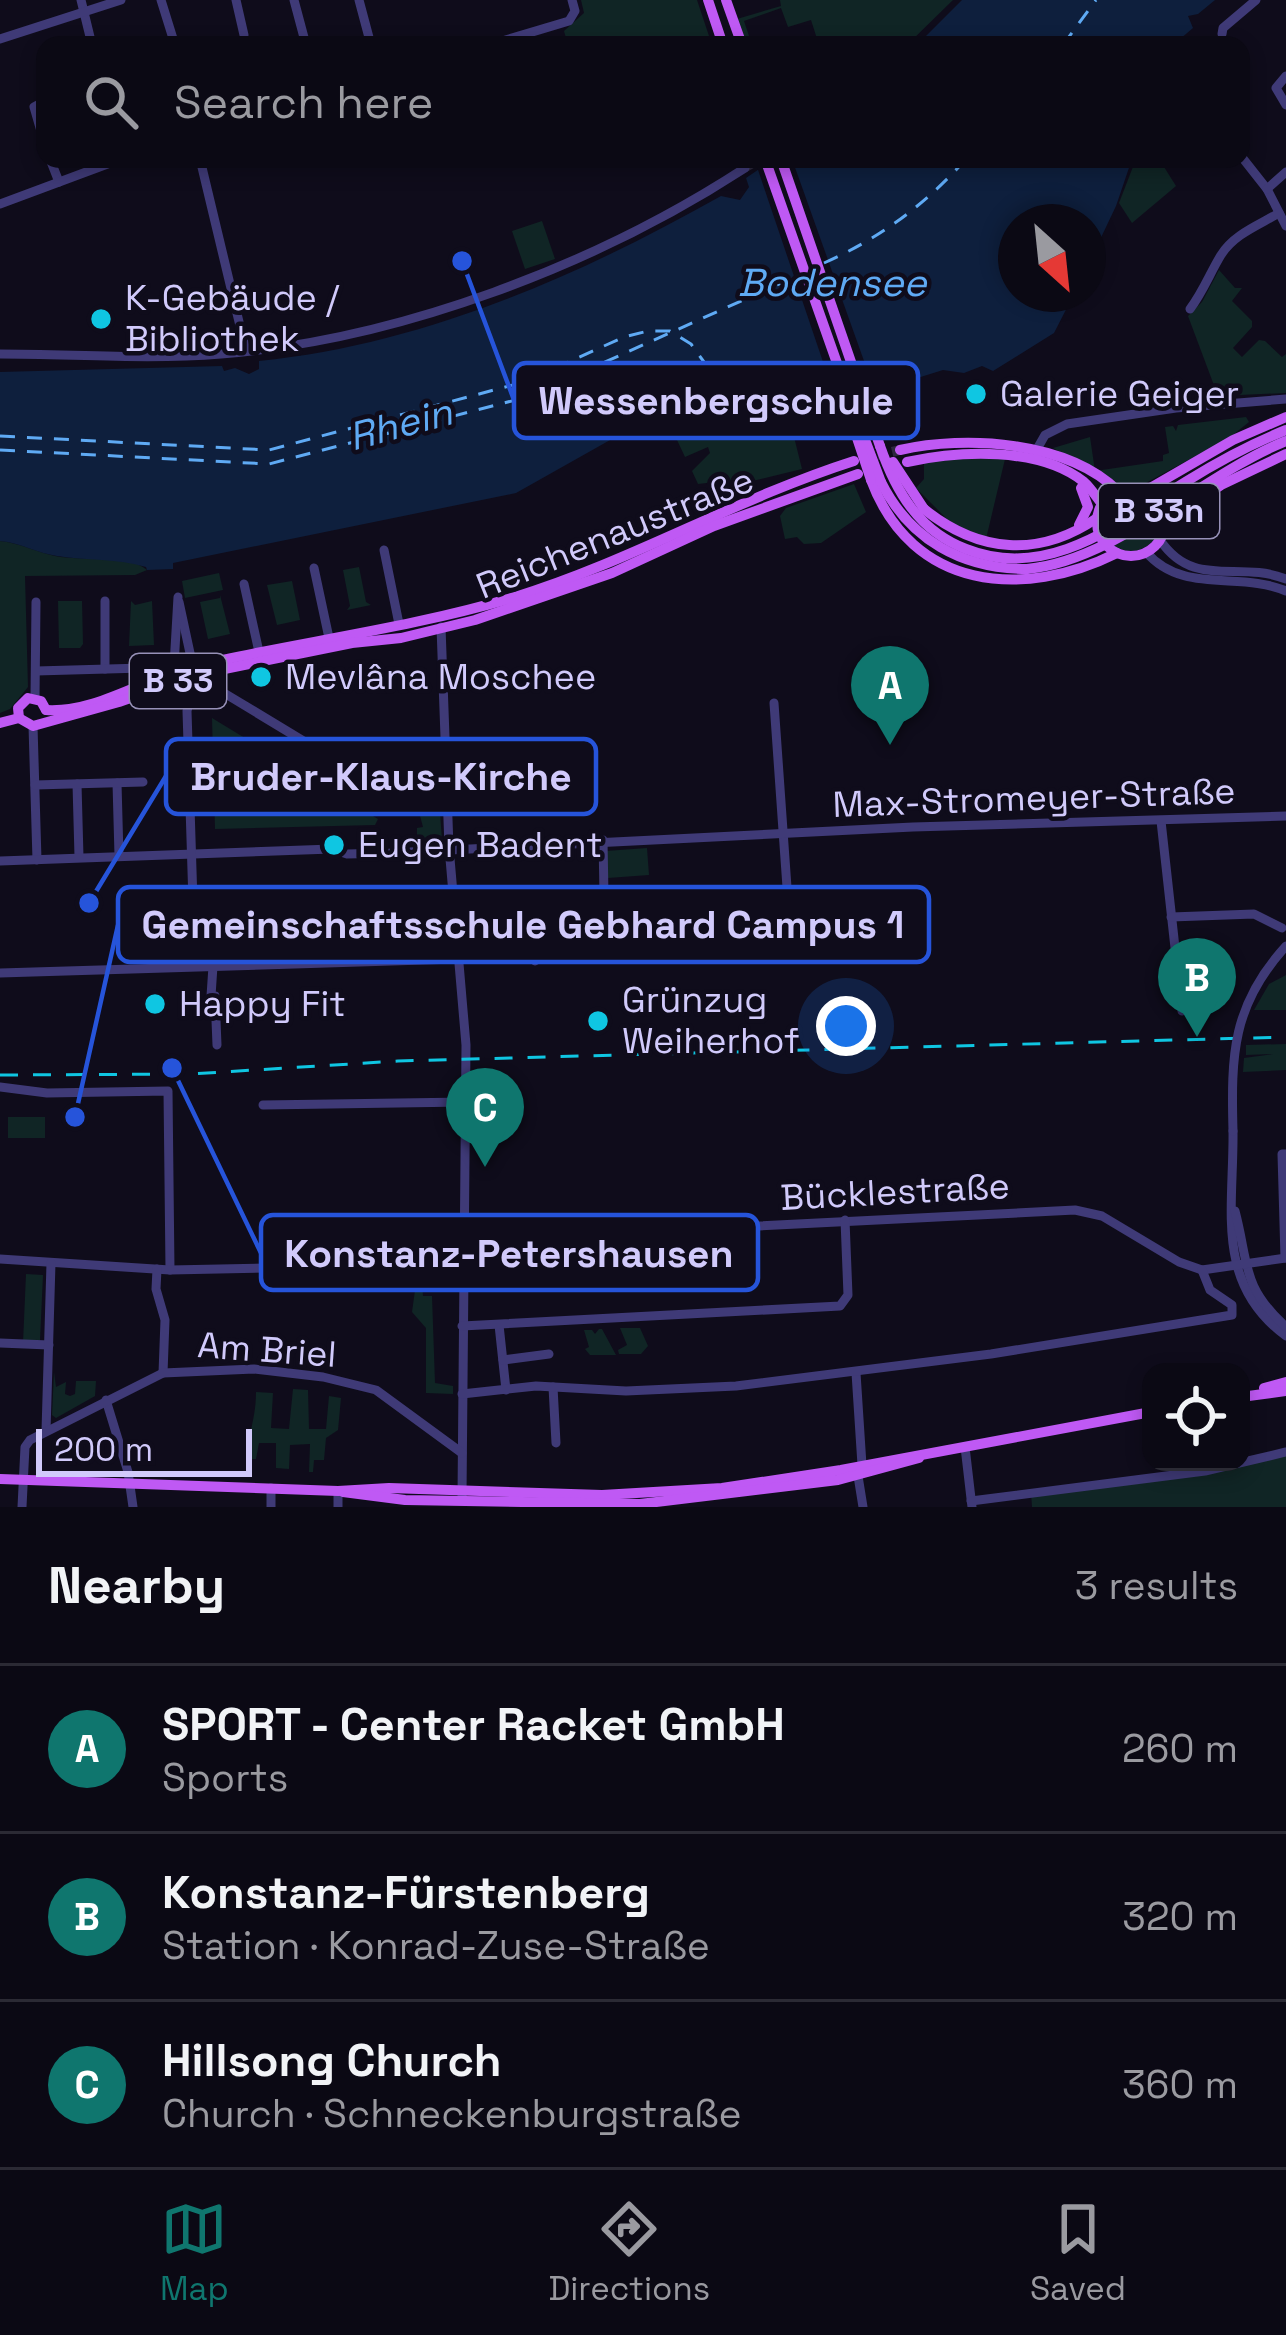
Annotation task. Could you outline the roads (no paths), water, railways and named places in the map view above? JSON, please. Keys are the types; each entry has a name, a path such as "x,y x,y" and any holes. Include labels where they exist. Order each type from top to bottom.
{"main road":[{"path":"708,0 721,36"},
{"path":"726,0 739,36"},
{"name":"B 33n","path":"768,168 881,482 902,517 945,551 974,563 1009,569 1048,566 1089,552 1222,471 1286,441"},
{"name":"B 33n","path":"784,168 880,446 902,498 937,534 971,551 1021,559 1050,555 1090,540 1216,464 1286,430"},
{"name":"B 33n","path":"850,400 850,419 886,512 903,533 951,567 984,578 1028,581 1067,574 1117,553"},
{"path":"1102,504 1075,477 1033,456 980,452 908,458 920,446 962,441 1033,456 1082,468 1118,491 1145,491 1233,440 1286,417"},
{"name":"B 33n","path":"880,446 913,496 934,518 976,540 1020,547 1045,544 1097,518"},
{"path":"1165,523 1221,485 1286,454"},
{"name":"Reichenaustraße","path":"40,719 119,702 195,675 394,639 612,573 855,468"},
{"path":"1074,533 1088,507 1075,477"},
{"path":"1118,491 1102,504 1097,518 1103,541 1117,553 1146,552 1160,540 1165,523 1161,507 1145,491"},
{"name":"Reichenaustraße","path":"40,719 174,668 399,624 441,623"},
{"path":"394,639 399,624"},
{"path":"0,723 40,719 35,698 20,705 19,718"},
{"path":"1250,1395 1286,1386"},
{"path":"0,1479 130,1478 640,1506 780,1489 927,1454 1142,1414"},
{"path":"566,1502 860,1470"},
{"path":"338,1491 405,1503 462,1496"}],"street":[{"path":"0,39 82,6 121,0"},
{"path":"160,0 172,36"},
{"path":"236,0 244,35"},
{"path":"295,0 304,36"},
{"path":"359,0 369,36"},
{"path":"1222,34 1256,0"},
{"path":"521,36 561,25 574,5"},
{"path":"82,6 90,36"},
{"path":"1286,76 1276,88 1286,105"},
{"path":"1250,167 1286,226"},
{"path":"54,168 59,182"},
{"path":"0,205 96,168"},
{"path":"202,168 246,351"},
{"path":"0,354 179,356 246,351 383,325 480,295 602,248 746,168"},
{"path":"1267,189 1286,172"},
{"path":"1190,309 1230,244 1280,214"},
{"path":"1033,456 1045,435 1067,424 1286,399"},
{"path":"1160,540 1172,557 1190,567 1257,571 1286,579"},
{"path":"384,550 399,624"},
{"path":"1146,552 1162,567 1184,577 1252,580 1286,591"},
{"path":"314,568 329,638"},
{"path":"244,584 259,652"},
{"path":"36,670 174,668 178,597 193,667"},
{"path":"105,601 106,669"},
{"path":"35,698 36,602"},
{"path":"441,623 449,848 465,1029 462,1496"},
{"path":"174,644 188,641"},
{"path":"195,966 190,698 209,691 224,693 414,807 448,804"},
{"path":"774,703 784,836"},
{"path":"37,860 40,719"},
{"path":"374,781 393,754 447,743"},
{"path":"35,785 143,782"},
{"path":"117,783 119,856"},
{"path":"76,784 79,857"},
{"name":"Max-Stromeyer-Straße","path":"0,861 332,849 347,854 913,827 1286,816"},
{"path":"1161,821 1181,1011"},
{"name":"Max-Stromeyer-Straße","path":"784,836 791,944"},
{"path":"603,840 605,950"},
{"path":"1171,917 1254,914 1282,928"},
{"path":"1286,946 1257,982 1237,1028 1232,1069 1239,1263 1286,1331"},
{"path":"535,961 550,952 634,951"},
{"path":"0,973 457,959"},
{"path":"213,966 217,1045"},
{"path":"0,1088 47,1093 168,1091 170,1270"},
{"path":"263,1106 466,1102"},
{"path":"462,1394 553,1387 675,1390 856,1373 1232,1315 1232,1305 1210,1290 1202,1270 1286,1258 1282,1154 1286,1154"},
{"name":"Bücklestraße","path":"462,1241 1091,1212 1202,1270"},
{"path":"462,1326 840,1306 848,1295 845,1220"},
{"path":"0,1259 170,1270 462,1264"},
{"path":"22,1507 26,1447 46,1431 51,1262"},
{"path":"157,1269 156,1289 165,1320 163,1373"},
{"path":"499,1325 506,1390"},
{"path":"0,1343 49,1346"},
{"path":"503,1360 549,1354"},
{"name":"Am Briel","path":"46,1431 163,1373 254,1369 358,1383 389,1397 462,1453"},
{"path":"856,1373 863,1507"},
{"path":"553,1387 556,1443"},
{"path":"106,1400 130,1478 133,1507"},
{"path":"965,1447 972,1504 1205,1472 1286,1451"},
{"path":"271,1488 271,1507"},
{"path":"338,1491 338,1507"}],"water":[{"path":"962,0 1215,0 1188,16 1193,28 1184,36 926,36"},
{"name":"Bodensee","path":"761,168 1129,168 1106,227 1106,204 998,204 998,312 1065,312 1054,333 993,371 982,366 964,373 943,370 859,406 833,410 769,394 635,426 516,493 173,563 173,569 147,570 124,562 57,556 0,541 0,372 222,366 224,371 235,368 249,374 259,369 259,361 380,340 498,302 612,253 721,196 740,200 749,187 746,178"}],"tunnel":[{"path":"863,459 900,450"}],"railway":[{"path":"0,1075 191,1074 398,1061 1286,1037"}],"place":[{"name":"Wessenbergschule","path":"462,261"},
{"name":"K-Gebäude / Bibliothek","path":"101,319"},
{"name":"Galerie Geiger","path":"976,394"},
{"name":"Mevlâna Moschee","path":"261,677"},
{"name":"SPORT - Center Racket GmbH","path":"890,745"},
{"name":"Eugen Badent","path":"334,845"},
{"name":"Bruder-Klaus-Kirche","path":"89,903"},
{"name":"Happy Fit","path":"155,1004"},
{"name":"Grünzug Weiherhof","path":"598,1021"},
{"name":"Konstanz-Fürstenberg","path":"1197,1037"},
{"name":"Konstanz-Petershausen","path":"172,1068"},
{"name":"Gemeinschaftsschule Gebhard Campus 1","path":"75,1117"},
{"name":"Hillsong Church","path":"485,1167"}],"water label":[{"name":"Rhein","path":"400,424"}]}
